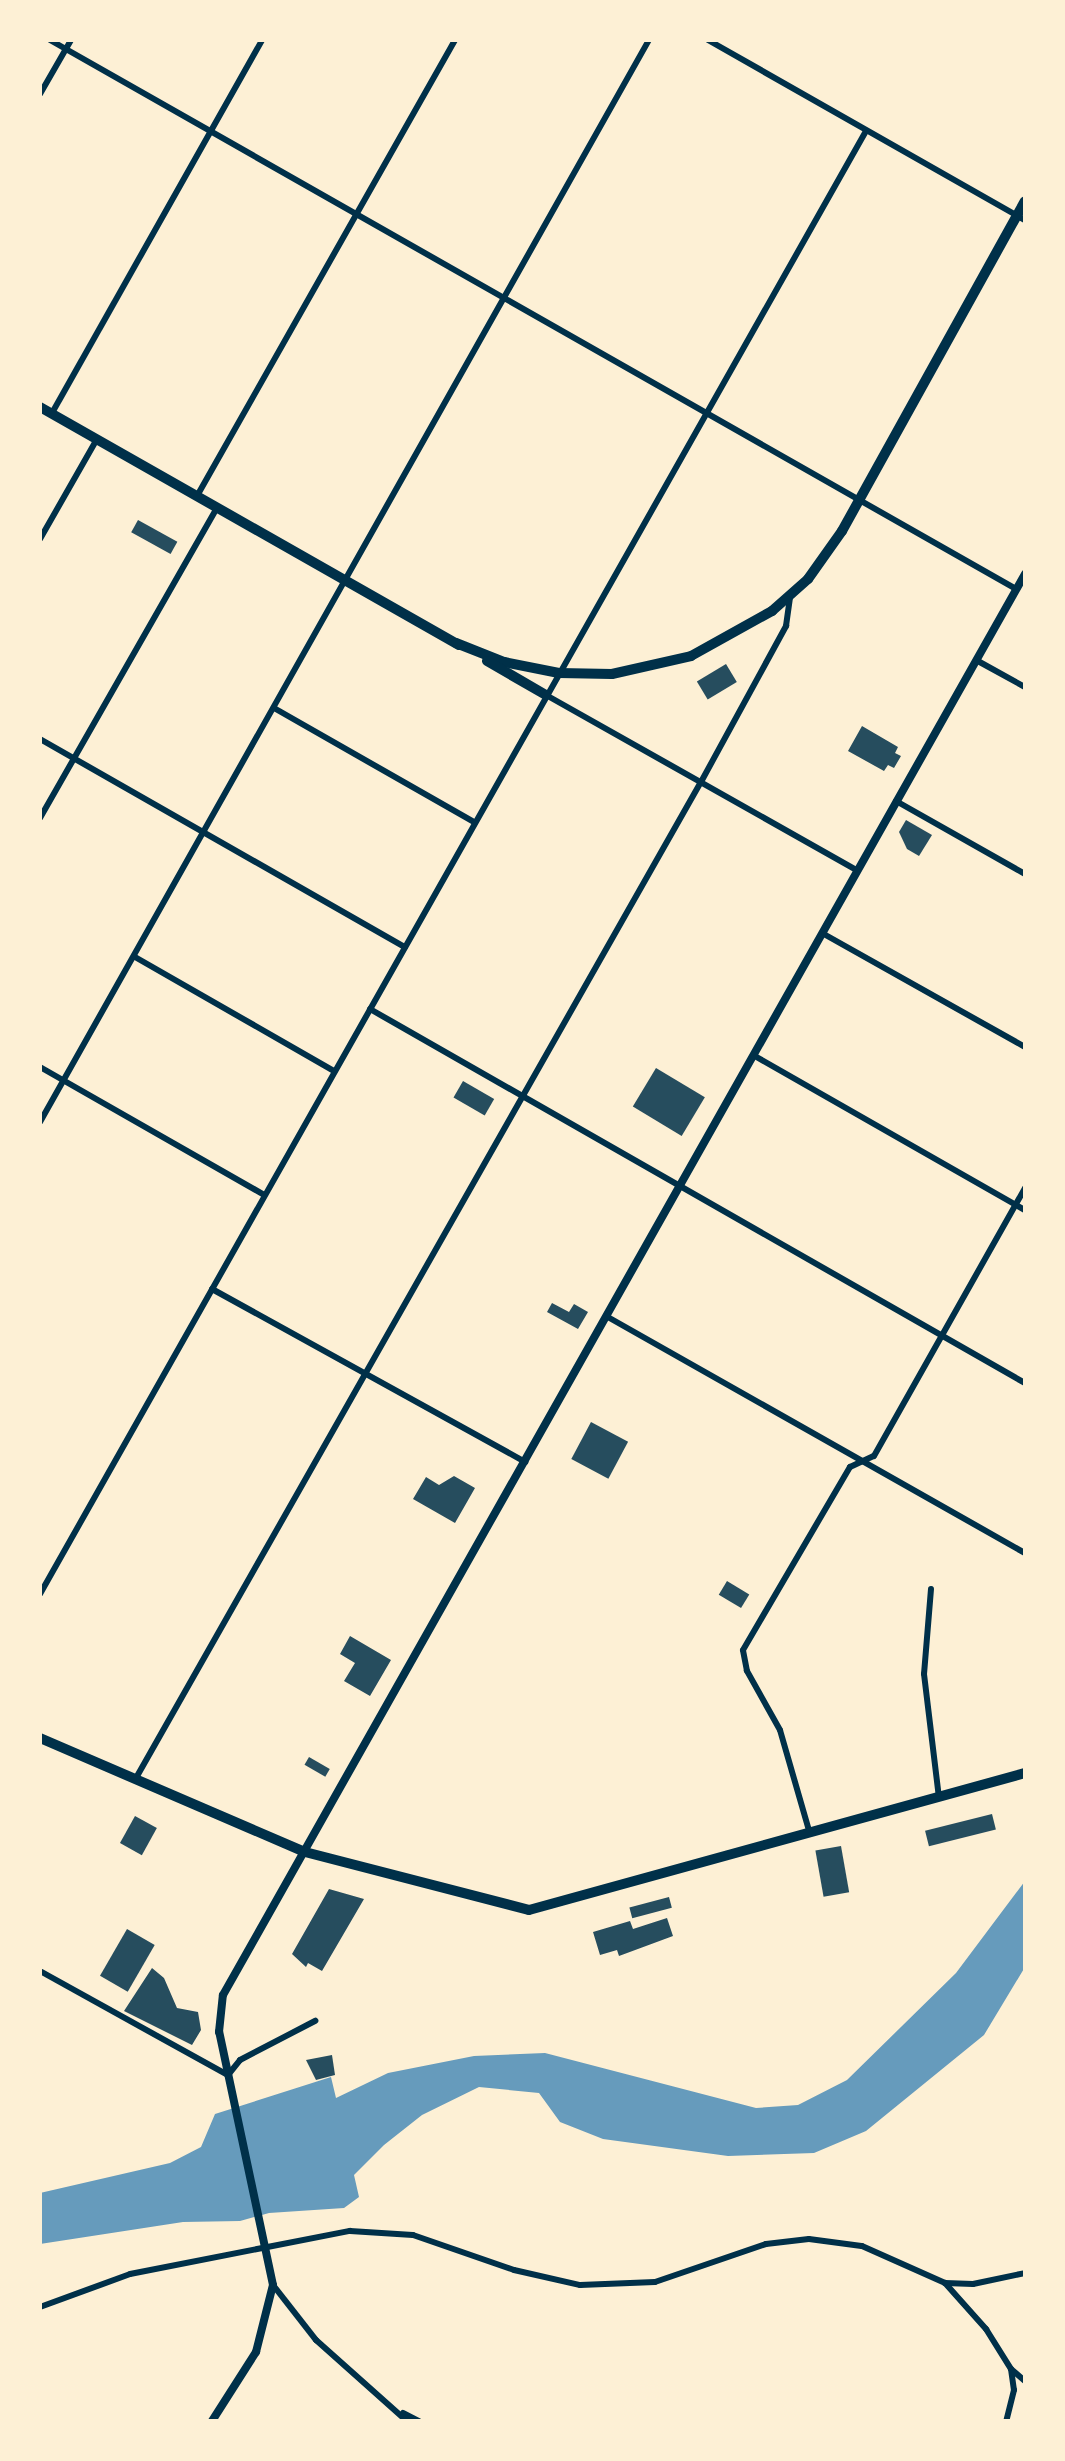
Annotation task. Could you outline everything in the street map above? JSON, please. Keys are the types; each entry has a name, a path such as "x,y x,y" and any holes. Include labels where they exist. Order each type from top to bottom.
{"main road":[{"path":"456,643 504,662 559,673 642,670 691,656 735,636 790,596 824,558 860,499 1021,218 1025,201"},
{"path":"40,407 546,695"},
{"path":"40,1738 305,1852 529,1910 810,1835 1025,1773"}],"street":[{"path":"50,40 1016,589"},
{"path":"40,94 71,40"},
{"path":"52,413 262,40"},
{"path":"197,496 455,40"},
{"path":"40,1122 649,40"},
{"path":"708,40 1021,218"},
{"path":"40,1594 866,131"},
{"path":"40,539 97,439"},
{"path":"40,818 217,508"},
{"path":"212,2421 256,2352 273,2285 218,2018 223,1995 1025,574"},
{"path":"136,1778 701,782 786,626 790,596"},
{"path":"976,660 1025,687"},
{"path":"546,695 856,870"},
{"path":"274,708 474,822"},
{"path":"40,739 405,947"},
{"path":"896,801 1025,874"},
{"path":"822,933 1025,1047"},
{"path":"135,957 334,1071"},
{"path":"370,1009 1025,1383"},
{"path":"753,1055 1025,1210"},
{"path":"40,1067 264,1195"},
{"path":"810,1835 780,1730 742,1656 850,1467 874,1456 1025,1188"},
{"path":"212,1289 525,1462"},
{"path":"606,1316 1025,1553"},
{"path":"931,1589 924,1674 939,1798"},
{"path":"40,1971 228,2075"},
{"path":"228,2075 240,2060 315,2021"},
{"path":"40,2307 130,2274 266,2244 350,2231 388,2231 445,2245 514,2270 580,2285 629,2286 766,2244 827,2239 879,2252 945,2283 973,2284 1025,2273"},
{"path":"945,2283 986,2329 1011,2369 1025,2381"},
{"path":"273,2285 316,2340 407,2421"},
{"path":"1006,2421 1014,2390 1011,2369"},
{"path":"400,2412 419,2421"}],"water":[{"path":"1025,1881 1025,1967 984,2035 866,2131 814,2153 728,2156 603,2139 560,2122 539,2093 479,2087 422,2115 384,2145 354,2175 359,2197 344,2208 269,2213 240,2221 183,2222 40,2244 40,2193 170,2163 201,2147 215,2114 331,2077 336,2098 388,2073 474,2056 545,2053 756,2108 798,2105 847,2080 956,1973"}],"building":[{"path":"138,520 177,542 171,554 131,532"},
{"path":"726,664 737,682 708,700 697,682"},
{"path":"862,726 898,747 895,753 901,756 894,768 888,765 884,771 848,751"},
{"path":"906,820 932,835 919,856 907,849 899,832"},
{"path":"656,1068 705,1097 682,1136 633,1107"},
{"path":"463,1081 494,1099 485,1115 453,1097"},
{"path":"552,1303 569,1312 574,1304 588,1312 578,1329 547,1312"},
{"path":"591,1422 628,1442 608,1479 571,1459"},
{"path":"454,1476 475,1488 455,1523 413,1499 426,1477 439,1485"},
{"path":"727,1581 749,1594 741,1608 719,1595"},
{"path":"350,1636 391,1660 370,1696 344,1681 355,1663 340,1654"},
{"path":"309,1757 330,1769 325,1777 304,1765"},
{"path":"992,1814 996,1830 929,1846 925,1831"},
{"path":"135,1816 157,1828 142,1855 120,1843"},
{"path":"841,1846 849,1892 824,1897 815,1851"},
{"path":"329,1889 364,1899 322,1971 308,1963 306,1967 292,1954"},
{"path":"669,1897 672,1908 632,1918 629,1908"},
{"path":"667,1918 673,1936 619,1956 617,1950 600,1955 593,1932 630,1921 633,1929"},
{"path":"127,1929 155,1945 128,1992 100,1976"},
{"path":"152,1968 164,1978 177,2008 198,2012 201,2030 192,2045 124,2011"},
{"path":"332,2055 335,2075 316,2080 306,2060"}]}
